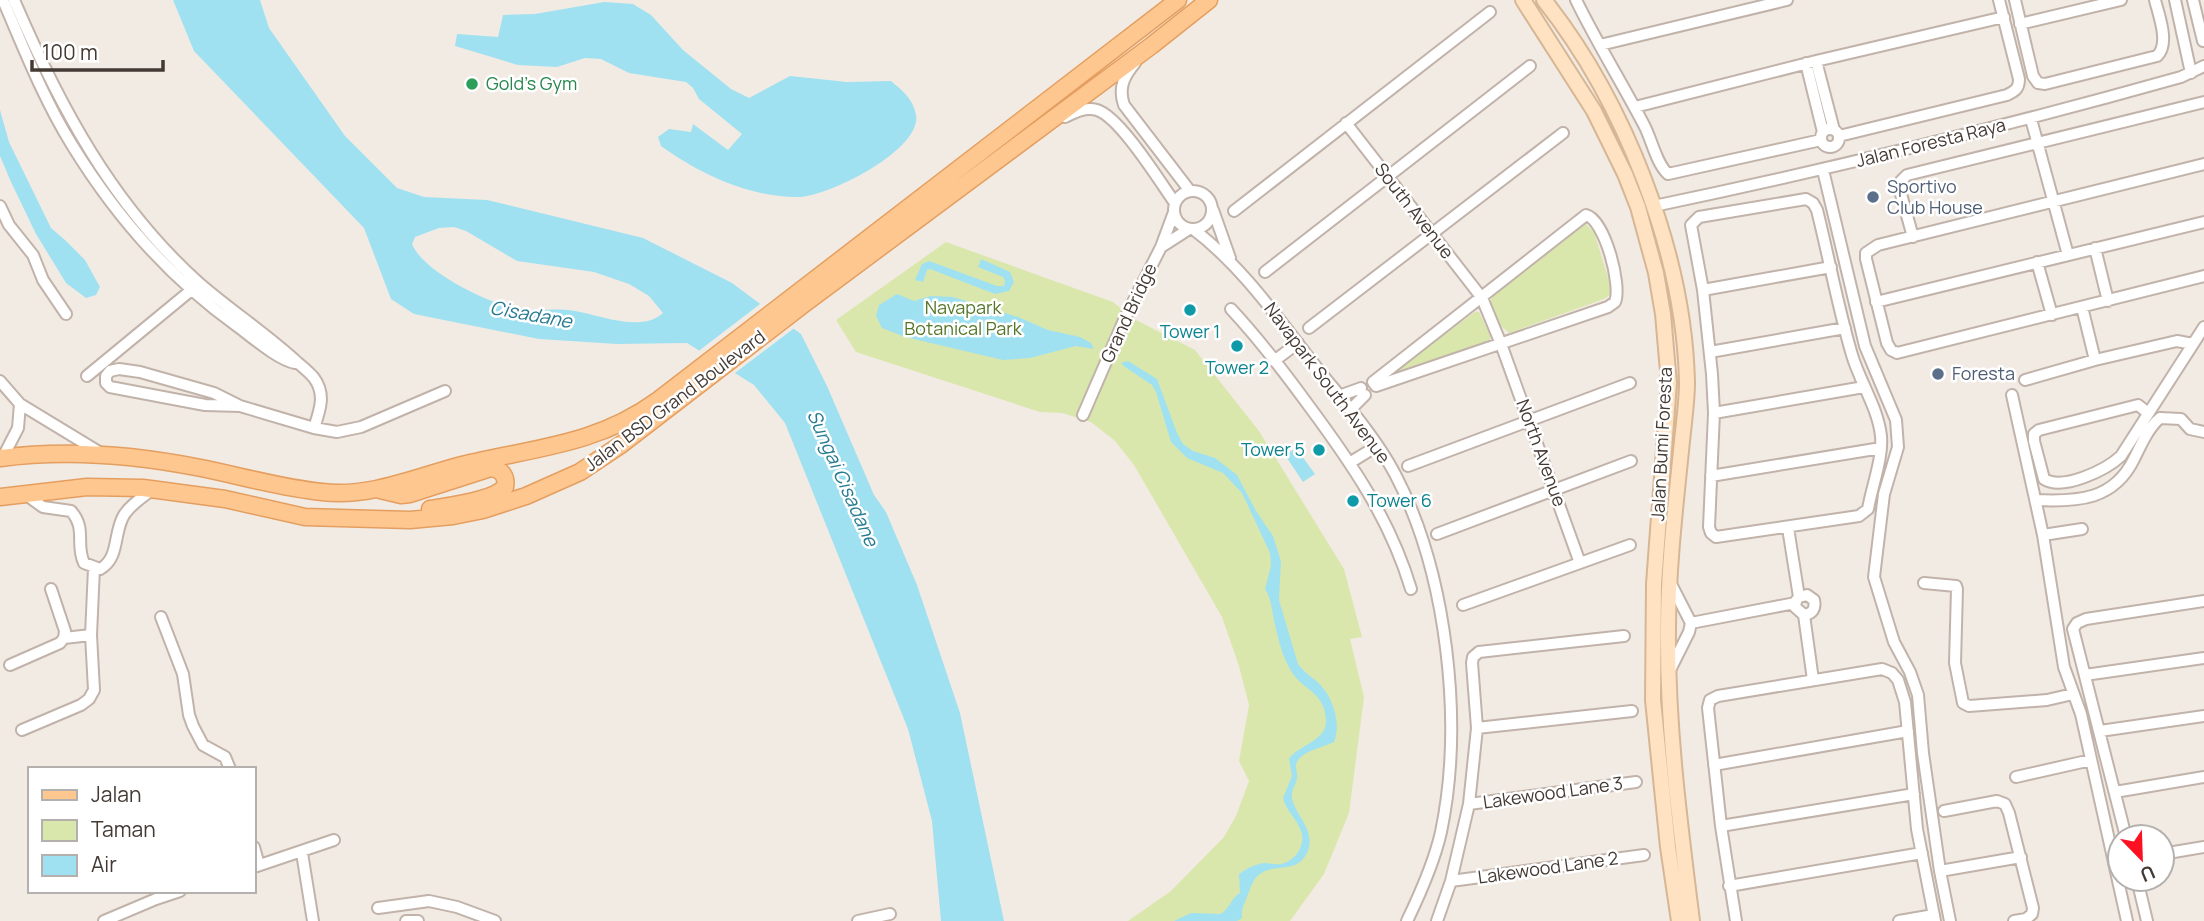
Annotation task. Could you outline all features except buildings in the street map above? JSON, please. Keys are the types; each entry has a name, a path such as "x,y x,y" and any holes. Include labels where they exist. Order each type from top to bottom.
{"main road":[{"name":"Jalan BSD Grand Boulevard","path":"0,497 87,487 153,489 217,497 305,517 382,520 431,519 483,510 551,486 589,467 676,395 929,201 1178,0"},
{"name":"Jalan BSD Grand Boulevard","path":"929,201 1029,137 1209,0"},
{"name":"Jalan Bumi Foresta","path":"1523,0 1594,111 1625,174 1638,207 1656,273 1668,383 1652,631 1653,700 1675,846 1692,921"},
{"name":"Jalan Bumi Foresta","path":"1544,0 1582,55 1609,104 1654,206 1681,310 1687,383 1669,580 1668,675 1679,921"},
{"path":"1668,383 1687,383"},
{"name":"Jalan BSD Grand Boulevard","path":"1,458 103,454 139,457 322,492 378,489 474,462 556,447 598,433 676,395"},
{"path":"341,517 456,505 495,495 506,484 503,474 494,468 410,494 396,494 378,489"}],"street":[{"path":"3,0 16,19 44,79 81,137 111,193 195,287 239,322 284,349 314,377 321,393 321,405 314,428"},
{"path":"14,0 16,19"},
{"path":"1576,0 1635,107 1662,169 1668,174 2015,91 2019,79 1999,0"},
{"path":"1600,45 1787,0"},
{"path":"2014,0 2033,76 2038,83 2157,57 2164,44 2155,0"},
{"path":"2020,24 2121,0"},
{"path":"2175,0 2191,73"},
{"path":"2193,0 2203,41"},
{"path":"1234,211 1490,12"},
{"path":"1635,107 2004,17"},
{"path":"0,25 16,19"},
{"path":"1151,46 1128,71 1121,89 1124,105 1190,191 1205,195 1212,207 1211,217 1207,222 1161,247"},
{"path":"1811,62 1829,134 1826,147 1832,147 1838,166"},
{"path":"1265,272 1530,66"},
{"name":"Jalan Foresta Raya","path":"1654,206 1823,170 2031,119 2191,73 2204,66"},
{"path":"1913,237 1899,187 1900,181 1907,175 2204,102"},
{"path":"1029,137 1061,118 1087,109 1108,116 1149,167 1174,207 1178,222 1191,229"},
{"path":"2031,119 2068,255"},
{"name":"South Avenue","path":"1346,123 1482,298 1501,344"},
{"path":"1131,143 1145,133"},
{"path":"1309,328 1563,133"},
{"path":"1149,167 1163,156"},
{"path":"2204,164 1878,245 1866,253 1887,343 1891,350 1897,353 2204,275"},
{"path":"1823,170 1865,346 1896,420 1898,447 1884,494 1874,577 1894,642 1910,672 1918,695 1923,753 1950,921"},
{"path":"1174,207 1181,195 1190,191"},
{"path":"1806,199 1813,203 1817,210 1852,354 1877,417 1881,436 1881,448 1866,513 1788,528 1716,537 1709,527 1714,413 1703,290 1691,230 1691,225 1699,217 1806,199"},
{"path":"0,206 9,225 33,255 43,280 66,314"},
{"name":"Grand Bridge","path":"1083,415 1125,318 1161,247 1174,207"},
{"name":"Navapark South Avenue","path":"1212,207 1231,260"},
{"path":"1592,216 1598,223 1619,290 1615,302 1608,307 1501,344 1375,384 1482,298 1581,218 1592,216"},
{"path":"1877,302 2204,222"},
{"name":"Navapark South Avenue","path":"1191,229 1231,260 1350,410 1394,473 1418,525 1444,634 1451,706 1449,773 1440,833 1424,886 1407,921"},
{"path":"2095,248 2108,301"},
{"path":"2037,262 2052,315"},
{"path":"1703,290 1831,267"},
{"path":"87,376 195,287"},
{"path":"2082,307 2095,360"},
{"path":"1231,309 1351,462 1390,530 1411,589"},
{"path":"2148,413 2138,405 2039,430 2034,434 2034,441 2044,479 2057,484 2110,466 2121,456 2204,327"},
{"path":"1710,352 1846,328"},
{"path":"2025,380 2177,341 2193,344"},
{"path":"1274,361 1298,344"},
{"name":"North Avenue","path":"1501,344 1580,563"},
{"path":"240,406 217,407 112,387 107,385 106,376 110,371 119,369 140,372 214,393 240,406 337,432 353,430 444,391"},
{"path":"0,381 20,404 103,454"},
{"path":"1408,466 1630,383"},
{"path":"1714,413 1864,387"},
{"path":"1339,396 1363,391 1350,410"},
{"path":"2012,395 2043,535 2064,667 2091,760 2127,921"},
{"path":"1,458 18,428 20,404"},
{"path":"2036,500 2073,500 2114,487 2128,472 2145,437 2160,418 2181,419 2190,429 2204,432"},
{"path":"1351,462 1377,446"},
{"path":"1711,477 1881,448"},
{"path":"1437,534 1631,461"},
{"path":"24,493 43,507 71,511 79,520 81,531 79,555 84,564 100,569 108,564 114,553 119,527 125,514 133,504 153,489"},
{"path":"1788,528 1797,611 1804,615"},
{"path":"2043,535 2082,529"},
{"path":"1463,605 1630,545"},
{"path":"22,730 81,705 89,699 94,690 91,635 94,568"},
{"path":"1668,675 1691,624 1669,580"},
{"path":"1924,583 1955,586 1957,589 1955,663 1963,703 1969,706 2073,694"},
{"path":"10,665 60,643 64,638 65,631 51,589"},
{"path":"1691,624 1797,600 1807,595 1814,600 1814,609 1804,615"},
{"path":"2123,823 2073,629 2077,623 2086,619 2204,601"},
{"path":"1804,615 1813,680"},
{"path":"161,617 183,674 187,707 193,726 203,745 225,757 229,767"},
{"path":"64,638 91,635"},
{"path":"1437,921 1451,881 1469,804 1478,728 1473,657 1479,652 1624,636"},
{"path":"2085,675 2204,658"},
{"path":"1736,921 1721,827 1708,708 1710,701 1718,696 1882,669 1892,673 1902,690 1922,853 1935,918 1899,921"},
{"path":"1478,728 1632,711"},
{"path":"2100,731 2204,716"},
{"path":"1714,765 1908,731"},
{"path":"2016,777 2091,760"},
{"path":"2115,792 2204,777"},
{"name":"Lakewood Lane 3","path":"1469,804 1636,782"},
{"path":"1721,827 1914,794"},
{"path":"1944,811 1997,801 2005,804 2010,813 2034,908 2032,914 2025,919 2014,921"},
{"path":"257,866 334,841"},
{"path":"2176,852 2204,847"},
{"path":"302,853 313,921"},
{"path":"1729,886 1922,853"},
{"name":"Lakewood Lane 2","path":"1451,881 1644,855"},
{"path":"1940,871 2021,858"},
{"path":"104,921 174,893"},
{"path":"2140,893 2147,921"},
{"path":"379,908 429,901 457,907 495,921"},
{"path":"858,921 890,914"},
{"path":"406,921 418,921"}],"green space":[{"path":"1585,223 1594,232 1611,287 1610,295 1509,333 1500,325 1490,302 1493,295 1579,224"},
{"name":"Navapark Botanical Park","path":"946,242 1113,302 1134,319 1195,350 1259,431 1344,569 1362,637 1350,639 1364,697 1349,813 1324,874 1290,921 1128,921 1171,891 1224,837 1236,816 1249,781 1239,761 1249,705 1239,666 1222,617 1134,465 1115,441 1091,422 1062,413 1040,412 856,352 836,320"},
{"path":"1475,312 1479,312 1491,337 1488,343 1393,375 1393,372"}],"water":[{"path":"173,0 260,0 269,28 345,136 397,188 424,197 487,200 643,238 732,283 801,334 827,386 874,495 886,512 917,585 960,713 1004,921 941,921 932,821 908,729 785,423 754,385 687,343 617,344 539,339 414,314 391,299 364,228 194,51","holes":["454,227 466,231 517,261 594,272 629,284 649,296 663,313 644,322 632,322 567,310 526,310 510,307 484,298 440,274 418,254 412,244 415,237 439,228"]},
{"path":"604,2 633,4 651,15 683,50 731,89 749,98 790,76 847,82 891,81 913,104 916,115 914,129 890,156 831,189 800,197 763,193 744,189 709,175 661,146 658,137 669,129 691,132 693,124 728,150 742,134 699,99 686,82 629,73 601,59 585,58 557,67 518,65 455,46 457,34 498,37 503,15 535,14"},
{"path":"0,110 9,142 51,228 85,260 100,287 96,295 86,298 66,283 36,234 0,156"},
{"path":"981,259 1010,272 1014,282 1009,291 995,294 930,269 927,270 923,282 915,280 922,264 929,261 997,286 1004,286 1003,277 978,267"},
{"path":"897,294 914,301 931,296 953,297 1018,317 1048,330 1080,337 1091,343 1094,349 1076,346 1030,358 1003,360 905,337 882,328 876,316 879,305"},
{"path":"1128,361 1157,379 1183,444 1193,451 1215,458 1237,475 1273,536 1281,561 1279,600 1298,664 1323,688 1335,714 1337,729 1334,742 1303,755 1296,764 1297,778 1292,798 1308,831 1307,853 1298,864 1272,869 1258,876 1244,905 1242,918 1237,921 1174,921 1191,913 1221,914 1240,893 1239,874 1264,863 1285,863 1298,852 1302,842 1301,831 1283,798 1292,776 1289,759 1321,734 1326,722 1325,712 1318,698 1296,678 1283,654 1265,589 1271,566 1270,553 1242,493 1223,473 1187,458 1171,442 1156,392 1152,385 1121,363"},
{"path":"1296,448 1315,474 1303,482 1285,455"}],"pier":[{"path":"764,301 797,326 731,376 696,353"}],"place":[{"name":"Gold's Gym","path":"472,84"},
{"name":"Sportivo Club House","path":"1873,197"},
{"name":"Tower 1","path":"1190,310"},
{"name":"Tower 2","path":"1237,346"},
{"name":"Foresta","path":"1938,374"},
{"name":"Tower 5","path":"1319,450"},
{"name":"Tower 6","path":"1353,501"}],"water label":[{"name":"Cisadane","path":"531,314"},
{"name":"Sungai Cisadane","path":"843,478"}]}
